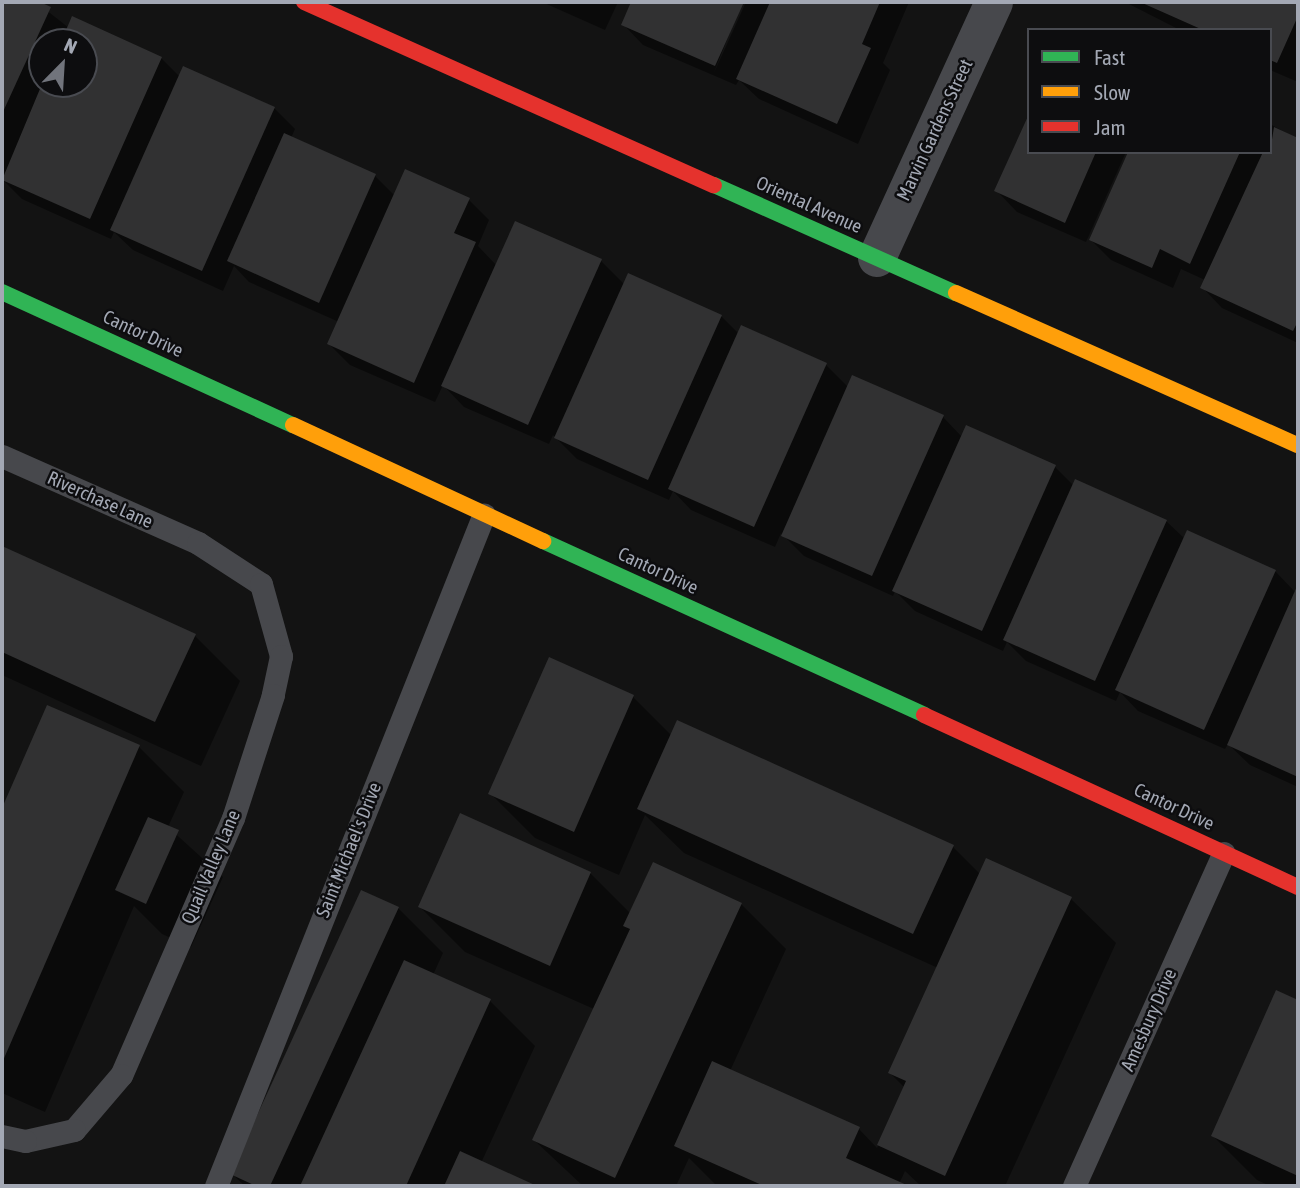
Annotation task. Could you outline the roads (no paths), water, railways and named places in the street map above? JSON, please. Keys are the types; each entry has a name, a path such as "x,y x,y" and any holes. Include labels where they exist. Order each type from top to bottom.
{"street":[{"name":"Oriental Avenue","path":"304,2 1298,445"},
{"name":"Marvin Gardens Street","path":"877,258 994,2"},
{"name":"Cantor Drive","path":"2,292 1298,887"}],"lane":[{"name":"Riverchase Lane","path":"2,456 198,543"},
{"name":"Saint Michael's Drive","path":"216,1186 484,514"},
{"name":"Quail Valley Lane","path":"2,1136 25,1141 74,1130 121,1074 233,818 261,737 281,656 261,584 198,543"},
{"name":"Amesbury Drive","path":"1074,1186 1224,853"}]}
